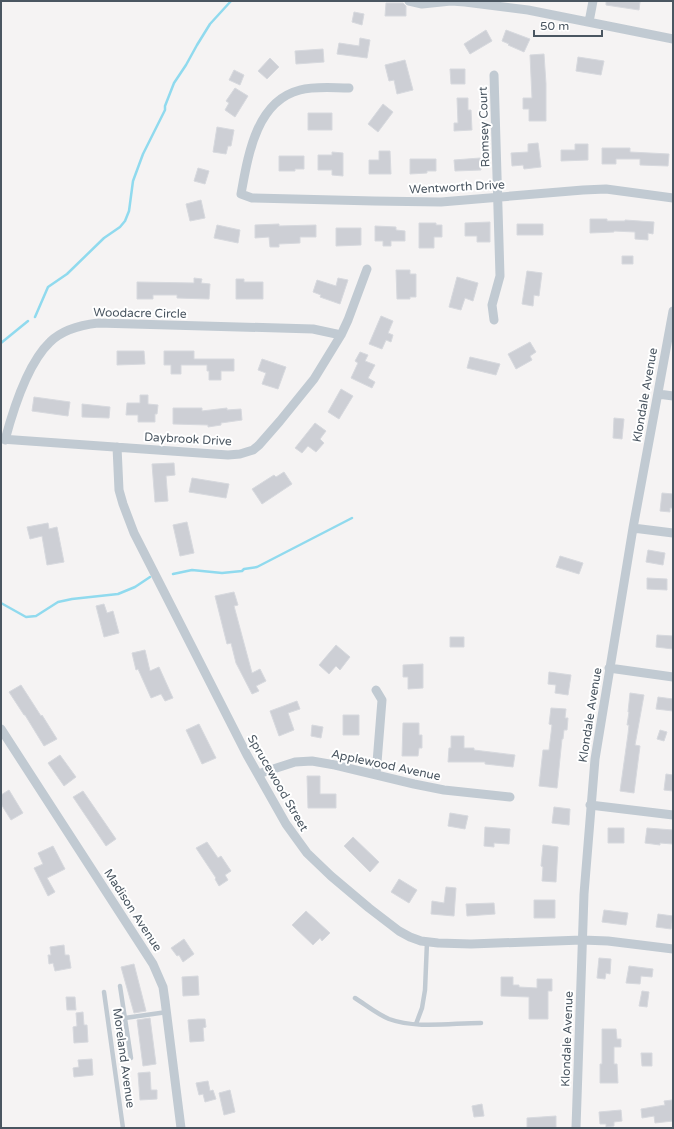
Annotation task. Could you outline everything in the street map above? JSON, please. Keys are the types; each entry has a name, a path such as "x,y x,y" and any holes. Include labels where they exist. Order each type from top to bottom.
{"street":[{"path":"409,1 422,4 435,4 451,1 465,2 528,10 673,39"},
{"path":"589,22 593,1"},
{"name":"Romsey Court","path":"494,75 500,276 492,305 494,320"},
{"name":"Wentworth Drive","path":"349,88 317,88 300,90 279,100 264,116 257,130 241,194 252,198 441,202 606,189 673,198"},
{"name":"Daybrook Drive","path":"3,439 228,455 240,454 253,450 280,421 314,378 341,335 348,320 366,269"},
{"name":"Klondale Avenue","path":"576,1128 584,894 590,805 595,759 673,310"},
{"name":"Woodacre Circle","path":"3,439 28,374 36,359 50,342 63,332 72,328 86,324 98,323 313,328 341,335"},
{"path":"658,394 673,396"},
{"name":"Sprucewood Street","path":"117,447 119,490 122,504 134,533 258,774 286,824 297,840 331,876 399,932 427,942 470,944 582,940 608,941 673,949"},
{"path":"634,528 673,533"},
{"path":"610,668 673,677"},
{"path":"376,690 382,700 376,775"},
{"name":"Madison Avenue","path":"1,728 153,964 163,987 182,1128"},
{"name":"Applewood Avenue","path":"258,774 295,762 312,761 444,790 510,797"},
{"path":"590,805 673,815"}],"lane":[{"path":"416,1024 422,1008 425,990 427,942"},
{"path":"120,986 131,1058"},
{"name":"Moreland Avenue","path":"104,992 123,1128"},
{"path":"355,998 388,1018 405,1024 481,1023"},
{"path":"125,1018 167,1012"}],"building":[{"path":"606,1 640,2 639,10 606,5"},
{"path":"386,3 403,3 406,6 406,16 385,16"},
{"path":"354,12 364,14 362,25 352,22"},
{"path":"486,30 492,41 470,54 464,44"},
{"path":"506,30 530,39 524,52 502,41"},
{"path":"360,38 370,40 367,58 337,54 339,43 359,46"},
{"path":"323,49 324,62 296,64 295,51"},
{"path":"544,54 546,121 529,121 529,109 523,109 523,98 532,98 530,55"},
{"path":"578,57 604,61 601,75 576,71"},
{"path":"270,58 279,67 267,79 258,71"},
{"path":"405,60 413,90 397,94 394,80 389,81 385,65"},
{"path":"450,69 465,69 465,84 451,84"},
{"path":"234,70 244,75 240,85 229,80"},
{"path":"235,88 248,96 235,117 225,110 229,103 226,101"},
{"path":"457,98 468,98 468,110 471,110 472,130 454,131 454,123 458,123"},
{"path":"383,104 393,112 378,132 368,124"},
{"path":"308,113 332,113 332,130 308,130"},
{"path":"217,127 234,130 231,146 228,146 226,154 213,152"},
{"path":"538,143 541,167 524,169 523,165 512,166 511,153 528,152 528,144"},
{"path":"575,144 588,144 588,160 561,161 561,150 575,150"},
{"path":"602,148 630,148 630,152 669,154 668,166 640,165 640,159 616,159 616,164 602,164"},
{"path":"379,151 390,151 391,174 369,174 369,160 379,160"},
{"path":"332,152 343,153 343,176 332,175 332,170 318,170 318,155 332,155"},
{"path":"279,156 304,156 304,169 295,169 295,171 279,171"},
{"path":"480,158 481,170 455,171 454,160"},
{"path":"410,159 436,159 436,171 410,174"},
{"path":"198,168 209,171 205,184 194,181"},
{"path":"201,200 205,218 190,221 186,204"},
{"path":"590,219 607,219 607,221 625,220 654,222 653,234 648,233 648,240 635,239 635,232 614,231 590,233"},
{"path":"490,222 490,242 477,242 477,236 465,236 465,223"},
{"path":"419,223 436,223 436,225 442,225 442,237 434,237 434,248 419,248"},
{"path":"279,224 279,226 316,225 316,237 300,237 300,243 279,244 279,247 270,247 269,237 255,238 255,225"},
{"path":"517,224 543,224 543,235 517,235"},
{"path":"217,225 240,230 238,243 214,238"},
{"path":"375,226 396,227 396,230 405,231 405,241 391,241 391,246 383,246 383,241 375,241"},
{"path":"336,228 361,228 361,245 336,246"},
{"path":"622,256 633,256 633,264 622,264"},
{"path":"396,270 410,270 410,274 416,274 416,297 410,297 410,299 397,299"},
{"path":"527,271 542,273 539,296 534,295 533,306 522,304"},
{"path":"457,277 478,283 473,301 465,298 461,310 449,307"},
{"path":"194,278 202,279 201,283 210,284 209,299 177,298 177,295 153,295 153,299 137,299 137,282 194,283"},
{"path":"338,278 348,280 340,304 320,297 321,295 313,292 317,280 336,286"},
{"path":"236,279 244,279 244,282 263,282 263,299 236,299"},
{"path":"381,316 393,321 388,333 393,335 391,342 386,340 382,349 369,344"},
{"path":"530,342 536,352 530,356 532,360 516,369 508,354"},
{"path":"117,351 144,351 145,364 117,365"},
{"path":"164,351 194,351 194,359 234,359 234,371 221,371 221,380 209,380 207,365 181,365 181,374 171,374 171,365 164,365"},
{"path":"360,352 368,355 365,361 375,365 368,378 375,382 372,388 351,378 358,363 355,361"},
{"path":"470,357 500,364 496,375 467,368"},
{"path":"262,359 286,367 278,389 262,384 266,373 258,370"},
{"path":"341,389 353,396 339,419 328,412"},
{"path":"140,395 148,395 148,404 158,405 157,414 155,414 155,422 138,422 138,415 126,415 127,403 140,403"},
{"path":"34,397 70,402 68,416 32,411"},
{"path":"82,404 110,407 109,418 82,417"},
{"path":"173,408 202,408 202,411 227,408 227,410 241,409 242,420 221,423 221,425 208,427 208,425 173,424"},
{"path":"614,418 624,419 622,439 613,438"},
{"path":"315,423 326,431 320,439 324,443 316,452 308,446 302,453 295,448"},
{"path":"174,463 175,475 166,476 168,501 155,502 152,464"},
{"path":"284,472 292,484 262,504 252,489 274,475 276,477"},
{"path":"192,478 229,484 226,498 189,492"},
{"path":"662,493 673,494 673,508 670,508 670,512 660,511"},
{"path":"187,522 194,553 180,556 173,525"},
{"path":"48,523 49,529 57,527 64,562 47,565 42,536 30,539 27,527"},
{"path":"648,550 665,553 663,565 646,562"},
{"path":"560,556 583,563 579,574 556,567"},
{"path":"647,578 667,579 667,590 647,589"},
{"path":"234,592 238,605 234,606 252,673 260,669 266,681 256,686 259,691 252,694 236,663 231,643 227,644 215,596"},
{"path":"104,604 107,613 113,611 119,633 104,637 96,606"},
{"path":"657,635 673,636 673,649 656,647"},
{"path":"450,637 464,637 464,647 450,647"},
{"path":"336,645 350,657 340,670 336,666 329,674 319,665"},
{"path":"145,650 150,671 159,667 173,698 165,701 161,694 151,698 138,669 136,670 132,653"},
{"path":"423,664 423,688 408,689 408,677 403,677 403,665"},
{"path":"549,672 571,675 568,695 555,693 556,685 548,684"},
{"path":"21,685 57,739 44,746 9,692"},
{"path":"630,693 644,695 635,745 640,746 634,793 620,791 629,725 627,725"},
{"path":"658,697 673,699 673,711 656,709"},
{"path":"297,701 300,709 288,713 294,730 279,736 270,711"},
{"path":"551,708 566,709 565,718 568,718 567,730 564,730 562,739 557,788 539,786 543,750 549,750 552,725 549,724"},
{"path":"343,715 359,715 359,735 343,735"},
{"path":"403,723 419,723 419,735 422,735 422,748 419,748 418,756 402,756"},
{"path":"199,724 216,758 202,764 186,730"},
{"path":"312,725 323,727 321,738 311,736"},
{"path":"660,730 667,732 664,741 657,739"},
{"path":"451,736 464,736 464,748 474,748 474,750 515,755 513,767 485,764 485,762 448,762 449,748 451,748"},
{"path":"60,755 76,777 64,786 48,763"},
{"path":"666,774 673,775 673,791 664,790"},
{"path":"307,776 320,776 320,794 336,794 336,808 308,808"},
{"path":"9,790 23,813 11,820 1,804 1,795"},
{"path":"83,791 116,839 106,846 73,797"},
{"path":"554,807 570,809 569,825 552,823"},
{"path":"450,813 468,816 465,829 448,826"},
{"path":"485,827 510,829 509,844 494,843 494,847 484,846"},
{"path":"608,828 624,828 624,843 608,843"},
{"path":"647,828 673,830 673,844 660,843 660,845 645,843"},
{"path":"353,837 379,862 370,872 344,846"},
{"path":"207,842 218,858 221,856 231,871 225,875 228,880 219,886 215,879 216,878 196,848"},
{"path":"543,845 558,847 556,882 542,881 543,867 541,866"},
{"path":"53,846 65,869 47,878 55,892 48,896 34,868 43,864 38,853"},
{"path":"399,879 417,890 409,903 391,892"},
{"path":"446,887 456,888 454,916 431,914 432,901 444,903"},
{"path":"534,900 555,900 555,918 534,918"},
{"path":"494,903 495,914 467,916 466,904"},
{"path":"604,910 628,913 626,925 602,922"},
{"path":"306,911 330,933 322,941 320,938 313,945 292,925"},
{"path":"658,914 673,916 671,929 656,927"},
{"path":"184,939 194,954 183,962 179,955 177,956 171,948"},
{"path":"64,945 65,955 69,955 71,968 55,971 53,963 49,964 48,955 51,955 50,947"},
{"path":"599,958 611,959 610,974 606,973 605,979 597,978"},
{"path":"134,964 146,1011 134,1013 121,967"},
{"path":"629,966 653,969 652,977 641,976 640,984 626,983"},
{"path":"198,976 199,995 183,996 182,977"},
{"path":"501,977 513,977 513,985 519,985 519,987 537,988 537,979 552,979 552,991 548,991 548,1019 529,1019 529,997 501,996"},
{"path":"642,991 649,992 647,1007 639,1006"},
{"path":"66,997 75,997 76,1010 67,1010"},
{"path":"83,1012 84,1025 87,1025 88,1042 74,1043 73,1027 77,1026 76,1013"},
{"path":"150,1018 156,1064 143,1066 137,1020"},
{"path":"205,1019 206,1027 203,1028 204,1041 190,1042 188,1020"},
{"path":"602,1029 616,1029 617,1039 621,1039 621,1047 614,1047 614,1064 617,1064 618,1083 600,1083 600,1064 602,1064"},
{"path":"641,1053 652,1053 652,1066 642,1066"},
{"path":"92,1059 93,1075 74,1077 73,1068 79,1067 78,1060"},
{"path":"150,1072 151,1090 157,1090 157,1099 140,1100 138,1073"},
{"path":"208,1081 210,1091 213,1090 216,1099 205,1102 203,1094 199,1095 196,1083"},
{"path":"230,1090 235,1112 224,1115 219,1093"},
{"path":"672,1100 673,1121 655,1123 654,1116 642,1118 641,1109 665,1105 664,1101"},
{"path":"482,1104 484,1116 474,1117 472,1106"},
{"path":"621,1110 622,1121 614,1122 614,1126 606,1127 606,1124 600,1124 599,1112"},
{"path":"556,1116 556,1128 527,1128 527,1118"}],"waterway":[{"path":"35,317 48,287 67,274 104,238 120,227 125,221 129,211 133,181 143,154 165,110 165,106 174,83 210,24 231,1"},
{"path":"1,343 28,321"},
{"path":"173,574 192,570 222,573 242,571 244,569 257,567 352,518"},
{"path":"1,603 26,617 36,616 58,602 118,594 135,587 150,577"}]}
